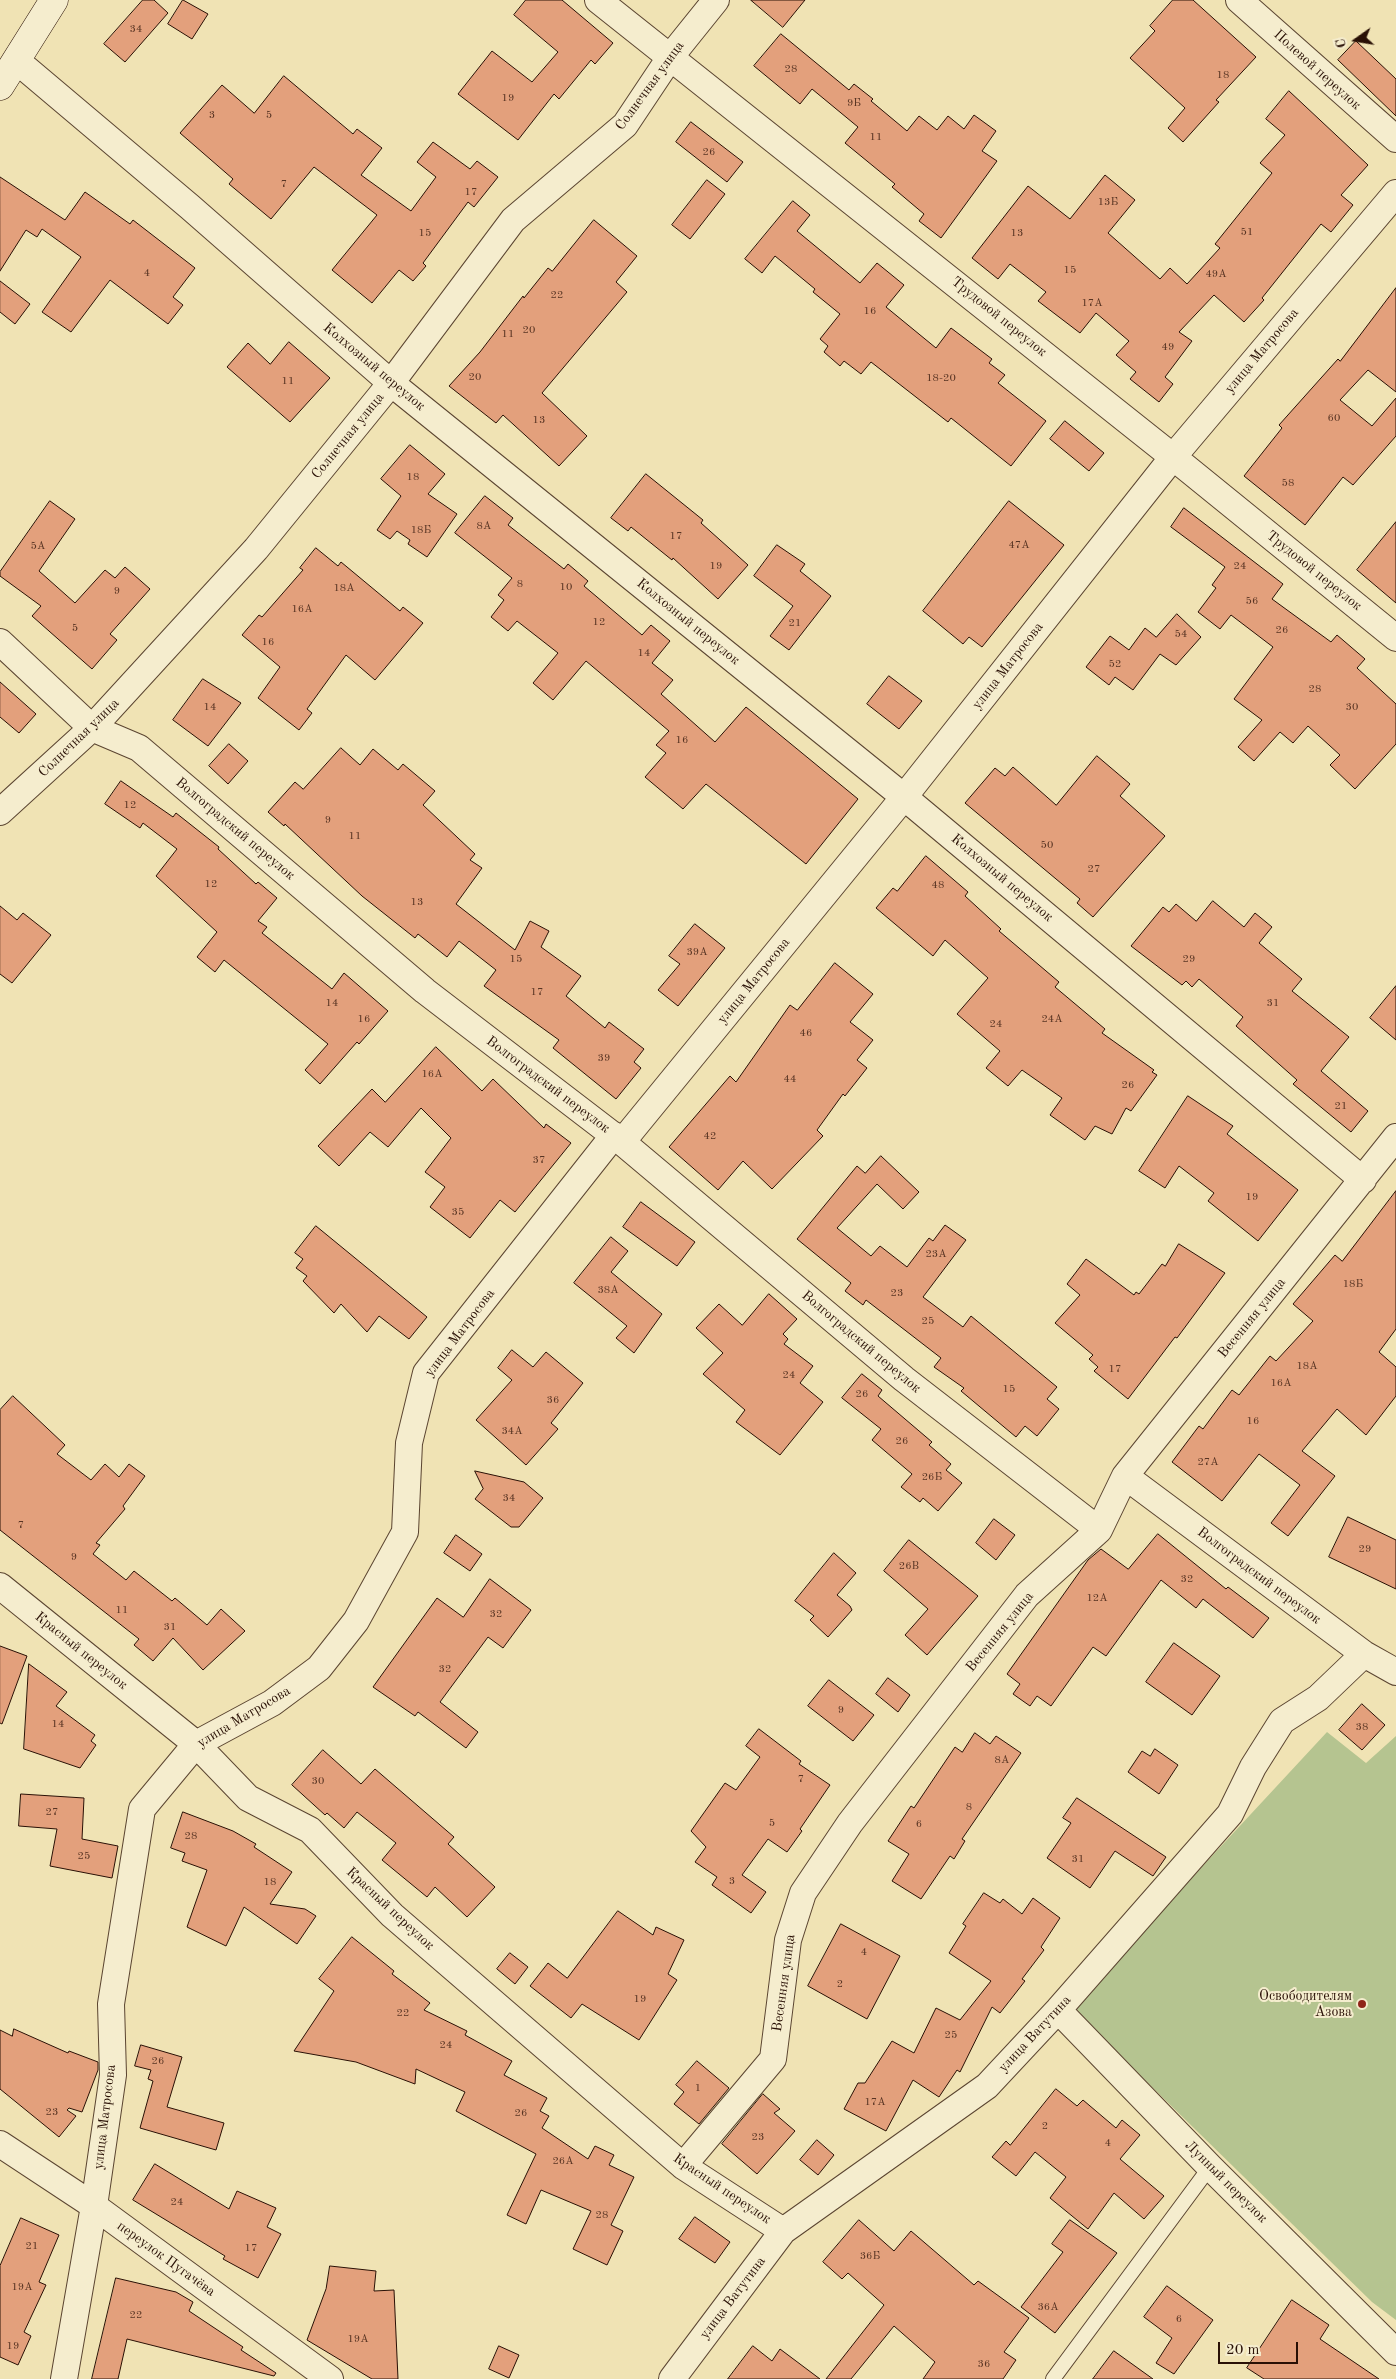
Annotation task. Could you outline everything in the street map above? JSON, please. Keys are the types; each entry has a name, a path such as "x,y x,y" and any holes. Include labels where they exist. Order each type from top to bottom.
{"street":[{"path":"0,86 54,0"},
{"name":"Трудовой переулок","path":"598,0 1174,456 1396,638"},
{"name":"Солнечная улица","path":"0,812 92,728 256,549 391,383 513,220 624,126 671,56 716,0"},
{"name":"Полевой переулок","path":"1239,0 1396,139"},
{"name":"Колхозный переулок","path":"17,61 190,207 391,383 904,797 1362,1180"},
{"name":"улица Матросова","path":"64,2379 94,2206 113,2075 111,2004 142,1809 196,1744 272,1703 319,1668 356,1621 405,1532 410,1443 426,1373 618,1138 904,797 1174,456 1396,193"},
{"name":"Волгоградский переулок","path":"0,642 92,728 139,748 425,991 618,1138 904,1379 1098,1530"},
{"name":"Весенняя улица","path":"684,2166 774,2060 788,1940 803,1893 850,1823 1028,1595 1098,1530 1125,1476 1396,1137"},
{"name":"Волгоградский переулок","path":"1125,1476 1364,1654 1396,1672"},
{"name":"Красный переулок","path":"0,1586 196,1744 248,1798 310,1830 392,1915 684,2166 783,2231"},
{"name":"улица Ватутина","path":"672,2379 783,2231 986,2086 1058,2010 1230,1814 1253,1767 1282,1721 1318,1698 1364,1654"},
{"name":"Лунный переулок","path":"1058,2010 1210,2168 1396,2352"},
{"name":"переулок Пугачёва","path":"0,2144 94,2206 330,2379"}],"lane":[{"path":"1053,2379 1210,2168"}],"green space":[{"path":"1327,1732 1366,1763 1396,1736 1396,2320 1372,2302 1071,2008"}],"building":[{"path":"143,0 154,0 168,13 125,62 104,44"},
{"path":"183,0 208,14 192,39 168,24"},
{"path":"526,0 562,0 613,43 595,64 591,60 559,99 554,94 518,140 458,94 492,51 532,82 558,52 514,15"},
{"path":"751,0 805,0 783,27"},
{"path":"1173,0 1193,0 1256,57 1216,100 1219,102 1183,142 1168,128 1185,108 1130,58 1155,31 1150,26"},
{"path":"781,34 849,90 854,84 907,131 919,116 937,130 948,116 964,129 974,115 996,131 982,151 997,161 941,238 919,221 924,214 892,187 895,184 845,143 858,127 812,89 800,104 754,66"},
{"path":"1356,41 1396,79 1396,116 1338,60"},
{"path":"284,76 353,134 357,129 382,148 361,175 411,211 436,177 417,162 433,142 470,169 477,161 498,177 474,207 468,202 423,263 426,266 413,281 399,270 372,303 332,270 377,215 314,167 271,219 229,184 233,179 180,133 222,85 254,113"},
{"path":"1289,91 1368,165 1341,195 1353,205 1331,232 1321,224 1262,298 1264,300 1244,322 1214,295 1179,332 1192,341 1165,377 1173,384 1159,402 1130,379 1136,372 1116,355 1129,341 1096,313 1080,333 1038,301 1046,292 1010,264 998,279 972,258 1028,186 1070,219 1105,175 1135,200 1108,233 1160,279 1170,268 1187,284 1220,248 1215,244 1272,173 1260,163 1285,135 1266,119"},
{"path":"691,122 743,162 727,182 676,142"},
{"path":"0,177 65,220 85,192 130,224 133,220 195,268 173,297 183,305 168,324 110,280 71,332 42,312 81,257 42,229 37,237 26,230 0,271"},
{"path":"707,180 725,194 690,239 672,225"},
{"path":"793,201 810,215 797,231 860,283 877,263 904,285 886,307 936,348 951,328 992,359 989,363 1005,375 998,383 1046,421 1011,466 951,418 948,422 871,362 861,374 844,361 840,366 824,352 828,346 820,339 840,314 813,292 815,289 775,256 762,273 745,259"},
{"path":"594,220 637,256 616,282 627,292 542,393 587,436 559,466 503,415 496,423 449,386 480,352 523,296 524,298 548,268 552,271"},
{"path":"0,281 30,304 15,324 0,312"},
{"path":"1396,288 1396,392 1368,370 1340,400 1372,426 1396,398 1396,436 1353,485 1343,477 1305,525 1244,476 1282,428 1279,425 1338,359 1340,361"},
{"path":"289,342 330,378 290,422 227,367 248,343 270,364"},
{"path":"1065,421 1104,453 1089,471 1050,439"},
{"path":"410,445 445,474 428,494 457,514 427,557 408,544 410,540 397,531 390,539 377,530 401,496 381,479"},
{"path":"646,474 703,520 701,523 748,565 718,599 673,558 672,560 631,527 628,531 611,518"},
{"path":"485,496 513,518 508,525 564,569 568,564 588,581 584,586 642,635 651,625 670,641 652,663 673,680 661,694 715,742 746,707 858,799 806,864 706,784 683,809 645,777 666,753 656,745 669,731 586,661 553,700 533,683 558,653 517,621 508,631 491,617 504,600 498,595 512,578 455,533"},
{"path":"50,501 75,519 39,571 75,603 105,570 115,578 125,567 150,589 110,634 117,640 92,669 32,616 41,606 0,576 0,572"},
{"path":"1009,501 1064,545 982,647 969,637 963,644 923,611"},
{"path":"1184,508 1283,584 1272,599 1331,642 1337,635 1365,659 1357,668 1396,704 1396,744 1355,789 1330,765 1340,755 1308,726 1293,743 1280,732 1254,761 1238,747 1262,720 1234,699 1273,647 1231,615 1220,629 1198,612 1216,588 1212,585 1225,567 1171,527"},
{"path":"1396,522 1396,603 1357,570"},
{"path":"777,545 805,564 800,571 831,596 789,650 770,636 793,606 754,576"},
{"path":"316,548 338,566 341,562 400,611 403,607 423,623 375,680 346,655 307,709 312,713 299,730 258,698 280,667 242,635 259,615 262,617 303,570 300,568"},
{"path":"1177,614 1201,637 1176,665 1160,654 1133,690 1115,677 1109,685 1086,667 1110,636 1129,650 1145,628 1156,637"},
{"path":"889,676 922,701 899,729 867,704"},
{"path":"203,679 241,703 208,746 173,720"},
{"path":"0,682 36,714 19,733 0,717"},
{"path":"229,744 248,761 228,784 209,766"},
{"path":"341,748 360,765 373,749 398,770 403,764 435,791 423,805 475,854 470,860 482,868 456,904 515,950 530,921 549,931 541,947 581,976 566,996 605,1028 609,1022 644,1049 634,1062 641,1068 616,1099 553,1048 559,1040 484,986 496,970 459,941 447,957 418,934 415,938 362,896 285,824 284,826 268,812 295,782 303,789"},
{"path":"1097,756 1130,784 1120,796 1165,836 1093,917 1077,903 1080,899 965,803 995,768 1005,776 1013,767 1056,805"},
{"path":"121,781 173,817 176,813 219,847 218,849 256,884 258,882 277,898 258,921 267,927 262,933 332,989 344,973 388,1011 359,1044 357,1042 320,1084 305,1070 328,1044 224,960 215,972 197,957 217,932 156,876 177,849 143,823 140,828 105,804"},
{"path":"926,856 968,892 965,896 1001,929 999,931 1059,982 1055,987 1105,1029 1102,1033 1154,1070 1152,1072 1157,1075 1131,1111 1126,1108 1112,1134 1095,1126 1085,1140 1050,1115 1062,1098 1022,1070 1008,1086 986,1068 1000,1051 957,1014 988,978 945,940 933,956 876,908 893,888 897,891"},
{"path":"1213,901 1244,927 1255,913 1272,927 1259,943 1302,979 1292,991 1349,1037 1321,1071 1368,1111 1351,1132 1293,1084 1297,1080 1236,1026 1243,1017 1199,979 1192,987 1186,981 1182,985 1131,946 1163,907 1169,912 1176,904 1196,921"},
{"path":"0,906 17,920 23,913 51,935 12,983 0,974"},
{"path":"695,924 725,948 678,1006 658,990 680,964 669,956"},
{"path":"835,963 873,994 850,1022 873,1040 857,1060 867,1068 845,1096 843,1094 817,1130 823,1136 772,1189 743,1161 718,1190 669,1147 730,1076 736,1082 790,1005 797,1010"},
{"path":"1396,986 1396,1040 1370,1018"},
{"path":"436,1047 482,1091 493,1079 544,1128 546,1124 571,1143 515,1212 500,1200 470,1238 430,1207 445,1187 425,1172 451,1138 421,1108 388,1147 370,1132 339,1166 318,1146 372,1089 385,1102"},
{"path":"1188,1096 1233,1126 1227,1134 1298,1190 1258,1241 1208,1201 1214,1193 1179,1166 1165,1188 1139,1171"},
{"path":"881,1156 919,1192 903,1209 877,1184 837,1228 871,1256 880,1246 907,1267 929,1238 933,1241 945,1225 966,1240 923,1297 963,1327 971,1316 1057,1387 1047,1399 1059,1409 1037,1436 1025,1426 1016,1437 961,1391 964,1388 934,1367 941,1358 866,1300 863,1305 845,1291 851,1283 797,1239 857,1166 865,1173"},
{"path":"1396,1191 1396,1329 1379,1352 1396,1367 1396,1396 1366,1435 1337,1409 1302,1451 1335,1476 1288,1536 1271,1523 1300,1485 1259,1454 1222,1501 1172,1462 1199,1426 1203,1429 1232,1390 1239,1395 1270,1356 1276,1361 1313,1321 1293,1304 1335,1255 1342,1261"},
{"path":"641,1202 695,1242 677,1266 623,1227"},
{"path":"316,1226 427,1317 409,1339 379,1316 367,1332 341,1304 334,1313 303,1281 307,1276 296,1268 303,1259 295,1253"},
{"path":"611,1237 628,1251 611,1272 662,1314 634,1353 616,1338 627,1326 574,1283"},
{"path":"1179,1244 1225,1273 1177,1338 1175,1337 1128,1399 1094,1371 1098,1367 1089,1359 1093,1355 1055,1323 1080,1295 1067,1284 1086,1259 1134,1295 1136,1292 1139,1294 1162,1264 1165,1266"},
{"path":"769,1294 797,1319 783,1334 788,1339 784,1344 813,1366 800,1383 823,1402 780,1455 736,1422 745,1410 703,1374 723,1353 696,1328 719,1304 742,1325"},
{"path":"512,1350 533,1367 546,1352 583,1383 551,1423 558,1429 526,1465 476,1420 512,1380 498,1368"},
{"path":"862,1374 882,1390 878,1396 932,1442 929,1445 951,1464 946,1470 962,1483 938,1511 923,1498 920,1502 901,1487 912,1474 872,1440 881,1429 842,1398"},
{"path":"13,1396 65,1445 57,1454 91,1480 105,1464 119,1477 129,1464 145,1476 123,1506 125,1509 96,1543 100,1545 93,1554 126,1580 134,1571 172,1601 175,1598 207,1625 221,1609 245,1631 203,1670 173,1638 153,1661 134,1645 139,1639 0,1530 0,1410"},
{"path":"475,1471 524,1482 543,1498 519,1527 511,1527 475,1499 483,1489"},
{"path":"1348,1517 1396,1540 1396,1589 1329,1557"},
{"path":"994,1519 1015,1535 996,1560 976,1543"},
{"path":"1158,1534 1226,1589 1228,1587 1269,1618 1253,1638 1203,1599 1196,1608 1161,1580 1106,1656 1093,1647 1051,1706 1037,1696 1030,1706 1013,1694 1020,1684 1007,1674 1088,1560 1101,1549 1128,1569"},
{"path":"456,1535 482,1554 470,1571 444,1553"},
{"path":"909,1540 978,1596 927,1655 905,1635 928,1609 884,1571"},
{"path":"834,1553 856,1573 837,1595 852,1610 828,1637 810,1620 814,1616 795,1601"},
{"path":"490,1579 531,1610 503,1648 488,1637 440,1702 478,1732 466,1748 418,1712 415,1716 373,1687 437,1598 463,1617"},
{"path":"1174,1643 1220,1676 1192,1715 1146,1682"},
{"path":"0,1646 27,1656 2,1724 0,1723"},
{"path":"29,1664 67,1692 56,1706 95,1735 91,1741 96,1745 80,1768 24,1749"},
{"path":"888,1678 910,1695 898,1712 876,1694"},
{"path":"829,1680 874,1715 853,1741 808,1706"},
{"path":"1362,1704 1385,1725 1362,1750 1339,1730"},
{"path":"759,1729 801,1761 799,1764 830,1785 787,1852 768,1839 742,1875 766,1892 751,1913 712,1885 717,1877 695,1862 706,1847 691,1831 725,1783 736,1790 760,1757 746,1746"},
{"path":"975,1733 990,1744 996,1736 1021,1753 962,1839 965,1841 954,1859 950,1856 921,1899 892,1881 909,1854 888,1841 911,1806 914,1808 955,1747 962,1752"},
{"path":"1155,1749 1178,1765 1159,1794 1128,1772 1142,1751 1150,1756"},
{"path":"323,1750 361,1784 375,1769 454,1837 448,1844 495,1887 467,1917 435,1887 427,1897 382,1860 396,1843 357,1812 344,1828 327,1813 325,1815 292,1785"},
{"path":"21,1794 84,1798 82,1839 118,1846 112,1878 50,1866 57,1829 19,1826"},
{"path":"1077,1798 1166,1857 1153,1876 1115,1851 1090,1888 1047,1858 1071,1823 1063,1818"},
{"path":"183,1812 233,1831 256,1844 254,1847 292,1872 270,1904 305,1909 316,1916 297,1944 244,1907 226,1946 187,1927 207,1870 182,1861 185,1853 171,1848"},
{"path":"984,1893 1000,1903 1003,1899 1022,1914 1033,1898 1060,1918 1041,1947 1044,1950 1022,1979 1025,1981 1000,2013 992,2007 960,2072 957,2070 939,2097 913,2080 886,2131 844,2109 858,2083 865,2083 892,2041 914,2053 936,2008 960,2020 991,1981 949,1953 966,1926 963,1924"},
{"path":"618,1911 653,1935 656,1927 684,1940 668,1974 677,1980 639,2040 582,2004 571,2018 530,1986 548,1963 567,1978"},
{"path":"841,1924 900,1956 867,2019 808,1986"},
{"path":"352,1937 394,1971 392,1974 430,2003 424,2010 467,2031 465,2035 512,2061 504,2075 547,2098 540,2111 549,2116 542,2128 588,2159 595,2146 614,2155 609,2165 634,2177 611,2225 623,2231 607,2265 573,2249 591,2211 541,2190 526,2224 507,2215 536,2154 456,2111 465,2092 416,2069 415,2084 356,2062 294,2051 334,1991 319,1979"},
{"path":"510,1953 528,1967 515,1984 497,1969"},
{"path":"14,2029 68,2053 69,2051 98,2062 98,2070 82,2112 69,2108 67,2110 76,2116 59,2137 0,2089 0,2030 12,2036"},
{"path":"141,2045 182,2057 167,2107 224,2123 216,2150 140,2128 153,2081 148,2079 151,2070 135,2066"},
{"path":"697,2061 729,2088 699,2124 674,2104 684,2092 676,2085"},
{"path":"1056,2089 1077,2106 1083,2100 1116,2128 1122,2120 1140,2135 1120,2159 1164,2196 1144,2219 1114,2193 1088,2229 1050,2198 1066,2177 1035,2152 1016,2176 992,2157 1006,2141 1010,2145"},
{"path":"763,2094 780,2109 774,2113 795,2131 757,2174 722,2144"},
{"path":"817,2140 834,2155 818,2175 800,2160"},
{"path":"155,2164 229,2209 237,2191 276,2208 267,2227 281,2234 258,2278 223,2259 225,2256 133,2200"},
{"path":"695,2217 730,2242 715,2263 679,2239"},
{"path":"21,2218 59,2235 39,2282 46,2285 24,2332 31,2336 18,2365 0,2357 0,2266"},
{"path":"859,2220 894,2251 911,2231 974,2285 978,2281 1029,2318 1004,2352 1016,2360 1003,2379 923,2379 935,2362 894,2326 851,2379 826,2379 884,2305 848,2273 842,2279 823,2262"},
{"path":"1070,2220 1117,2253 1055,2333 1021,2307 1063,2252 1052,2244"},
{"path":"330,2266 376,2271 374,2291 394,2290 398,2379 372,2379 307,2340 326,2289"},
{"path":"116,2278 176,2292 193,2302 189,2311 243,2347 241,2350 276,2373 274,2376 127,2339 118,2379 92,2379"},
{"path":"1167,2286 1213,2320 1174,2374 1156,2363 1172,2338 1144,2317"},
{"path":"1292,2300 1329,2325 1320,2339 1379,2379 1264,2379 1247,2368"},
{"path":"499,2346 519,2355 509,2378 489,2369"},
{"path":"753,2346 772,2361 780,2349 820,2379 728,2379"},
{"path":"1114,2351 1153,2379 1093,2379"}],"place":[{"name":"Освободителям Азова","path":"1362,2004"}]}
